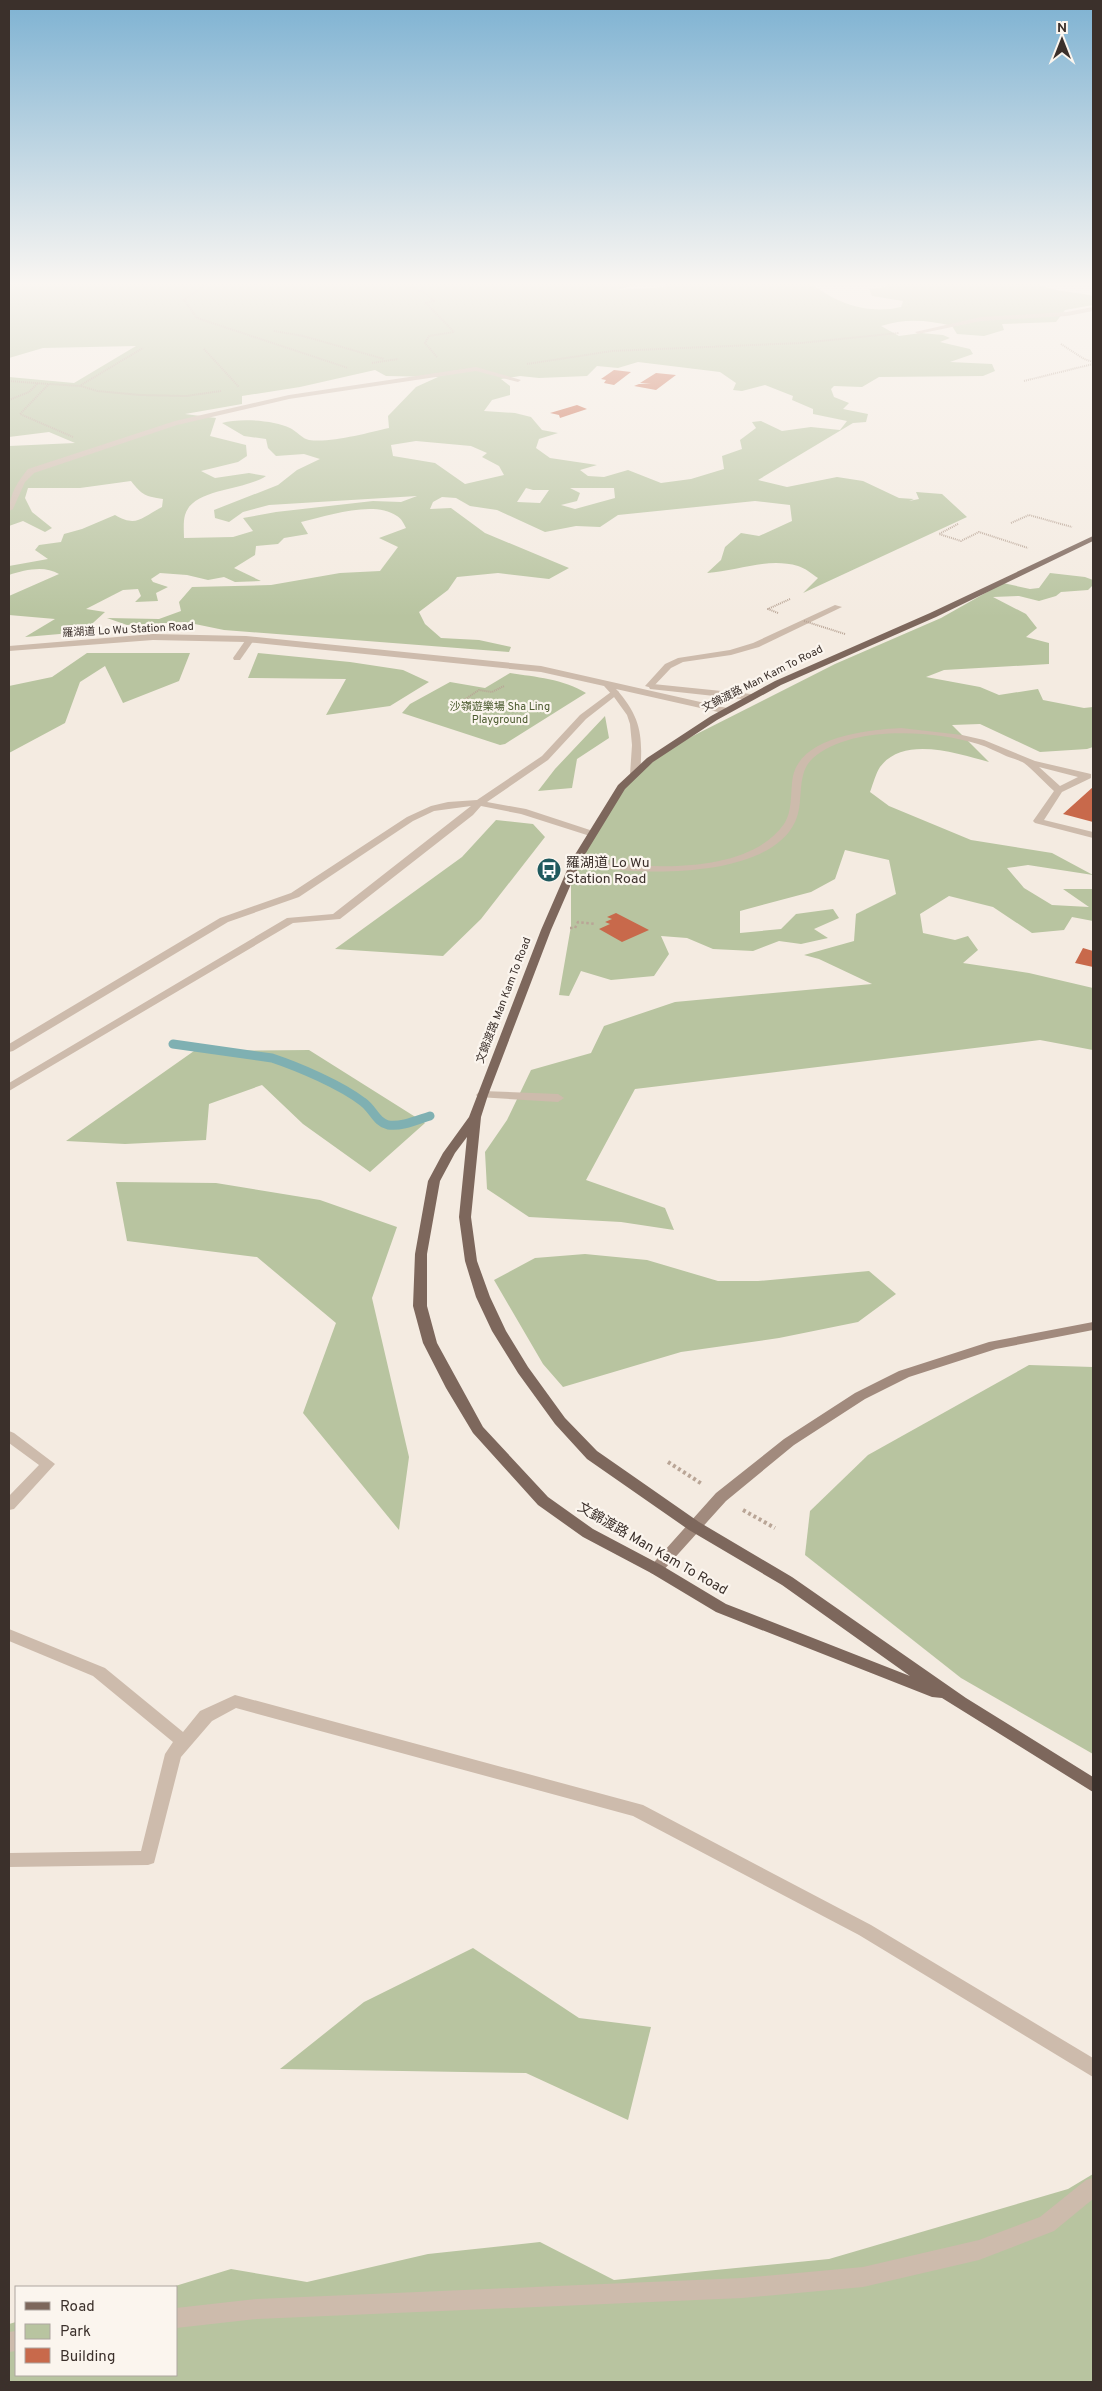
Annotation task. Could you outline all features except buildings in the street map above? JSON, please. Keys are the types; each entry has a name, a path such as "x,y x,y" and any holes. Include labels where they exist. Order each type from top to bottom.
{"main road":[{"name":"文錦渡路 Man Kam To Road","path":"1093,538 979,594 826,661 751,697 650,760 621,787 576,861 546,930 482,1096 475,1117 465,1217 467,1241 483,1297 499,1331 523,1370 560,1421 592,1455 694,1526 787,1581 960,1702 1093,1785"},
{"name":"文錦渡路 Man Kam To Road","path":"475,1117 441,1167 430,1202 419,1278 420,1306 430,1343 453,1388 478,1430 543,1501 588,1534 656,1569 721,1608 960,1702"}],"street":[{"path":"9,509 22,481 31,471 175,423 312,394"},
{"path":"649,686 668,666 681,660 731,652 756,645 838,607"},
{"name":"羅湖道 Lo Wu Station Road","path":"9,649 153,637 250,640 541,669 727,711"},
{"path":"237,658 250,640"},
{"path":"606,683 630,710 636,722 638,738 634,775"},
{"name":"羅湖道 Lo Wu Station Road","path":"606,683 751,697"},
{"path":"9,1049 224,920 278,913 336,917 470,813 479,803 545,758 583,717 615,692"},
{"path":"576,861 602,867 675,869 722,863 757,852 771,844 788,826 795,807 796,776 805,761 826,746 858,736 910,732 951,735 984,743 1023,759 1090,775"},
{"path":"1023,759 1059,790"},
{"path":"1090,775 1059,790 1038,821 1093,835"},
{"path":"9,1088 278,913 296,895 410,819 424,812 448,805 479,803 523,811 592,834"},
{"path":"482,1096 558,1098"},
{"path":"656,1569 721,1497 789,1442 860,1396 904,1374 994,1345 1093,1326"},
{"path":"9,1436 48,1464 9,1505"},
{"path":"9,1635 99,1672 184,1742"},
{"path":"9,1860 148,1858 173,1754 206,1716 235,1701 637,1810 865,1930 1093,2068"},
{"path":"178,2318 257,2309 742,2288 863,2277 979,2250 1047,2224 1093,2187"}],"path":[{"path":"9,400 25,394"},
{"path":"40,394 20,414 99,448"},
{"path":"125,394 186,396 202,394"},
{"path":"1011,523 1029,515 1080,529"},
{"path":"958,524 938,534 961,541 979,532 1029,548"},
{"path":"804,620 846,634"},
{"path":"480,704 464,700 479,690 492,692 507,683"},
{"path":"575,928 578,922 595,924"}],"green space":[{"path":"9,394 258,394 242,396 242,404 185,414 216,418 210,436 246,445 247,456 238,462 201,471 215,478 249,473 266,476 245,485 208,495 190,506 185,515 184,538 233,537 253,531 243,518 276,512 373,501 401,502 417,496 269,505 243,512 229,522 215,518 214,510 278,485 297,470 320,459 304,454 276,456 268,448 266,439 244,436 222,423 229,421 247,420 275,423 290,428 304,438 318,441 360,435 389,428 388,416 410,394 510,394 492,400 484,411 515,413 531,417 542,430 558,433 539,439 536,448 550,458 597,465 580,470 588,476 604,477 628,470 661,483 691,479 724,469 722,456 742,449 740,440 756,428 752,422 761,421 782,431 811,427 840,430 847,421 813,414 813,409 792,400 793,396 787,394 833,394 834,397 849,403 843,409 868,414 866,422 853,423 758,480 787,487 837,477 863,481 899,498 914,499 909,501 919,499 916,492 942,494 967,517 803,593 818,578 798,566 775,563 707,573 721,560 725,547 741,533 759,536 792,521 790,505 755,501 618,515 600,527 576,526 545,532 497,510 470,506 456,498 442,497 433,502 430,509 451,508 485,533 569,568 549,579 498,573 457,577 448,590 419,612 425,624 441,638 479,640 511,647 509,652 224,630 185,622 127,625 107,618 159,619 181,611 179,602 192,587 271,585 340,573 380,571 398,547 379,538 406,528 397,516 387,511 376,509 337,513 301,522 308,534 284,538 278,544 256,546 255,555 234,568 261,581 235,582 224,577 208,580 187,575 160,573 151,579 153,582 168,587 156,593 158,601 135,602 141,596 138,589 123,590 86,609 105,612 83,632 25,637 55,619 9,615 9,596 59,574 41,569 9,575 9,566 48,559 35,550 39,545 61,542 64,534 82,529 115,515 129,521 139,520 162,507 163,499 145,494 131,481 80,488 28,488 25,498 32,512 52,528 45,532 23,521 9,526 9,446 75,443 49,432 9,437","holes":["416,441 471,446 487,453 482,457 499,466 504,475 465,484 435,463 393,456 391,445","526,488 549,490 540,503 517,502","570,488 614,488 615,498 575,509 561,505 577,501 580,493"]},
{"path":"1050,573 1085,577 1093,580 1093,585 1088,590 1061,592 1056,596 1039,601 1019,596 993,597 1026,614 1037,628 1026,637 1049,643 1049,664 944,670 926,677 980,687 999,695 1038,689 1043,700 1084,708 1093,707 1093,747 1040,752 980,724 952,725 989,762 932,750 917,749 903,752 890,757 880,767 870,792 889,806 971,840 1052,853 1093,875 1028,865 1007,868 1024,888 1052,905 1089,907 1063,889 1093,889 1093,921 1072,917 1064,930 1032,933 993,907 949,896 920,914 923,933 955,940 968,936 978,950 963,963 1029,973 1093,988 1093,1050 1040,1040 635,1089 586,1180 665,1208 674,1230 621,1222 529,1217 487,1189 485,1152 507,1120 531,1070 591,1053 604,1026 675,1002 872,984 819,959 804,955 854,941 856,914 896,894 889,860 845,850 835,879 811,892 740,911 740,933 781,929 796,914 833,909 839,918 814,929 828,938 801,944 779,941 753,951 713,949 687,938 661,936 669,954 654,976 611,980 581,971 569,996 559,995 571,926 571,873 616,795 667,749 835,664 941,618 1003,583 1030,589 1039,588"},
{"path":"87,653 190,653 179,681 123,703 105,666 80,682 65,723 9,753 9,686 52,677"},
{"path":"258,653 350,662 403,670 429,682 390,706 326,715 346,679 248,678"},
{"name":"沙嶺遊樂場 Sha Ling Playground","path":"510,673 559,682 586,693 505,744 500,745 402,713 410,704 450,682 485,688"},
{"path":"605,716 609,738 577,759 572,788 538,791 555,769"},
{"path":"496,820 533,824 545,837 481,919 443,956 335,949 462,857"},
{"path":"309,1050 425,1123 370,1172 303,1124 262,1085 209,1104 206,1140 125,1144 66,1141 194,1051"},
{"path":"116,1182 216,1183 320,1200 397,1227 372,1298 409,1457 399,1530 303,1413 336,1323 257,1257 127,1241"},
{"path":"585,1254 647,1260 718,1281 758,1281 869,1271 896,1294 858,1322 779,1338 681,1352 563,1387 543,1364 494,1280 535,1258"},
{"path":"1029,1365 1093,1367 1093,1754 961,1678 805,1555 810,1511 868,1455"},
{"path":"473,1948 579,2018 651,2027 628,2120 526,2073 280,2069 364,2002"},
{"path":"1093,2174 1093,2382 9,2382 9,2324 15,2322 15,2376 178,2376 178,2286 175,2286 231,2269 307,2282 428,2254 540,2242 614,2280 829,2259 1068,2189"}],"waterway":[{"path":"173,1044 272,1058 283,1062 343,1089 363,1102 380,1121 388,1125 404,1124 430,1116"}],"place":[{"name":"羅湖道 Lo Wu Station Road","path":"549,870"}]}
